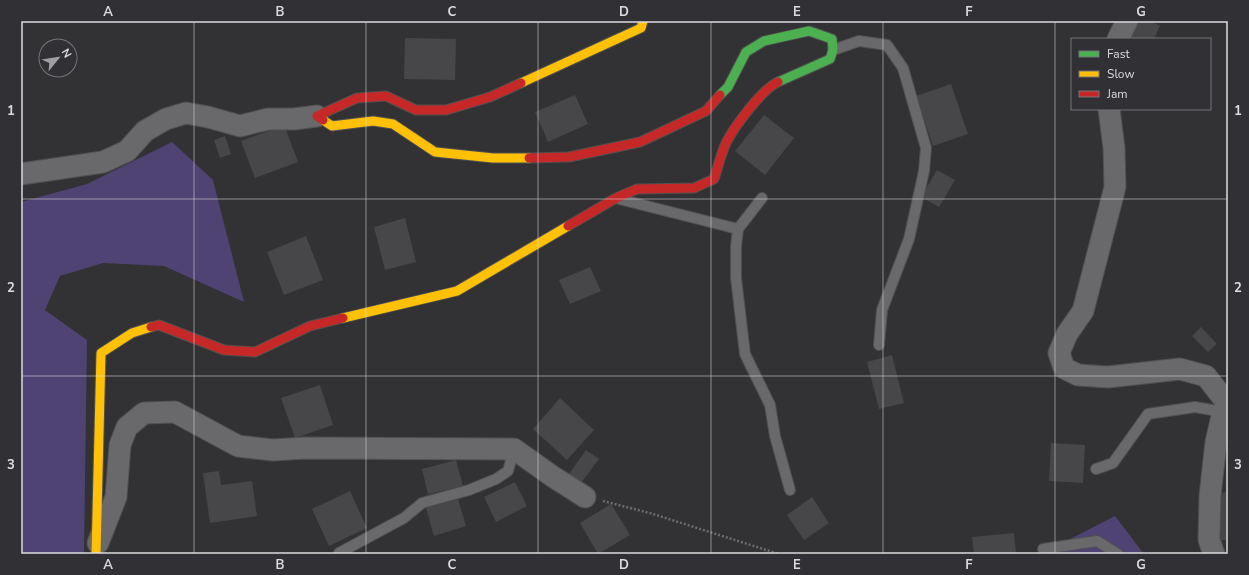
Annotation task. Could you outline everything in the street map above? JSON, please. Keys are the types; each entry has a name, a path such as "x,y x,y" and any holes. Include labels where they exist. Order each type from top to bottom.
{"street":[{"path":"21,174 103,162 127,151 145,131 166,119 186,113 208,117 240,126 268,119 294,119 317,116 357,98 386,96 416,110 446,110 497,93 641,28 643,21"},
{"path":"1118,38 1127,21"},
{"path":"97,550 101,353 132,333 159,325 224,350 256,352 310,326 457,291 616,198 637,189 694,188 714,179 726,143 750,107 771,85 830,59 833,50 832,39 809,31 764,41 746,52 728,87 706,111 640,142 569,157 493,158 435,152 393,124 373,121 332,126 317,116"},
{"path":"1109,110 1114,148 1115,187 1083,311 1067,334 1059,353 1064,368 1078,375 1108,377 1180,369 1206,376 1226,406 1216,442 1210,496 1209,540 1214,554"},
{"path":"97,550 116,497 120,445 127,427 144,413 175,412 238,446 273,450 305,448 514,448 552,476 585,497"}],"lane":[{"path":"833,50 859,41 887,45 903,68 926,148 924,171 909,239 882,310 879,345"},
{"path":"616,198 738,229"},
{"path":"762,198 738,229 736,246 736,278 745,354 770,405 775,436 790,490"},
{"path":"1096,469 1113,463 1148,414 1195,407 1226,406"},
{"path":"339,553 404,518 422,503 470,490 496,480 508,471 514,448"},
{"path":"1043,549 1097,541 1118,554"}],"path":[{"path":"585,497 653,514 779,554"}],"shaded area":[{"path":"172,142 213,180 244,302 164,266 103,263 60,276 45,310 87,340 84,554 21,554 21,202 87,184"},
{"path":"1115,516 1144,554 1041,554"}],"building":[{"path":"1130,21 1151,21 1160,26 1154,38 1122,38"},
{"path":"405,38 456,39 455,80 404,79"},
{"path":"951,84 968,134 933,146 916,96"},
{"path":"575,95 588,124 548,142 535,112"},
{"path":"764,115 794,138 765,175 735,151"},
{"path":"284,125 298,162 255,178 241,141"},
{"path":"225,136 231,154 220,158 214,140"},
{"path":"937,170 955,180 939,207 921,197"},
{"path":"405,218 416,262 385,270 374,227"},
{"path":"306,236 323,280 284,295 267,252"},
{"path":"590,267 601,291 570,304 559,280"},
{"path":"1201,327 1217,344 1208,352 1192,336"},
{"path":"892,355 904,403 879,409 867,362"},
{"path":"320,385 333,425 295,438 281,398"},
{"path":"560,398 594,430 567,460 533,429"},
{"path":"1051,443 1085,445 1083,483 1049,481"},
{"path":"586,450 599,459 581,483 569,474"},
{"path":"456,460 463,486 428,494 422,469"},
{"path":"219,471 221,485 252,481 257,516 210,523 203,473"},
{"path":"515,482 527,506 496,522 484,497"},
{"path":"350,491 367,528 329,546 312,509"},
{"path":"1228,492 1228,540 1221,540 1216,493"},
{"path":"812,497 829,523 804,540 787,515"},
{"path":"458,499 466,526 434,536 426,508"},
{"path":"611,504 630,535 598,554 580,523"},
{"path":"1014,533 1016,554 974,554 972,537"}],"traffic: fast":[{"path":"720,95 728,87 746,52 764,41 809,31 832,39 833,50 830,59 778,82"}],"traffic: slow":[{"path":"521,83 641,28 643,21"},
{"path":"323,120 332,126 373,121 393,124 435,152 493,158 529,158"},
{"path":"343,318 457,291 568,226"},
{"path":"96,554 101,353 132,333 151,327"}],"traffic: jam":[{"path":"568,226 616,198 637,189 694,188 714,179 724,147 735,128 764,92 778,82"},
{"path":"323,120 317,116 357,98 386,96 416,110 446,110 490,97 521,83"},
{"path":"529,158 569,157 640,142 706,111 720,95"},
{"path":"151,327 159,325 224,350 255,352 310,326 343,318"}]}
